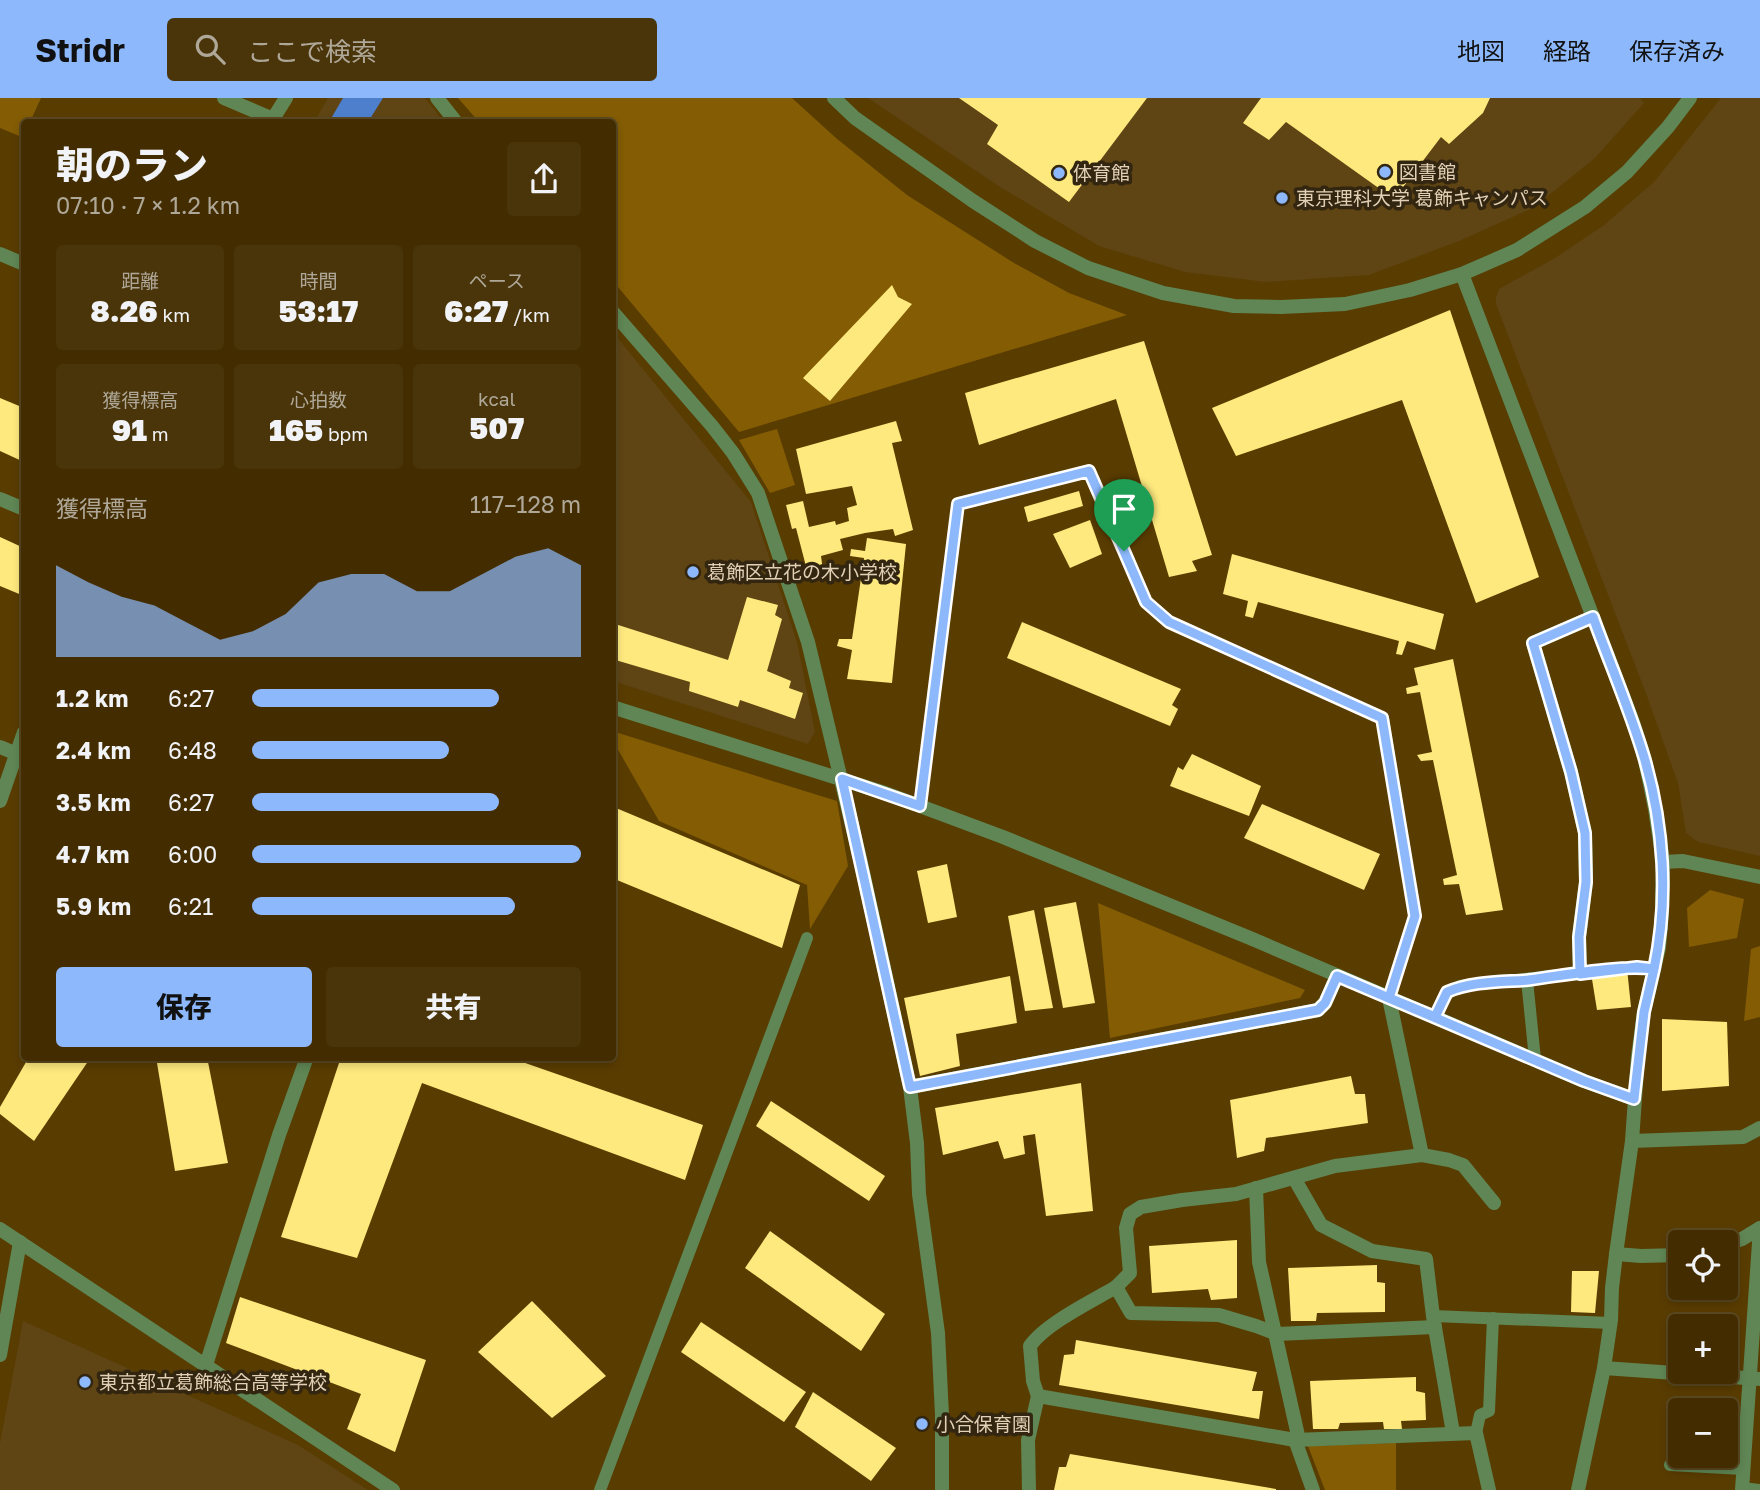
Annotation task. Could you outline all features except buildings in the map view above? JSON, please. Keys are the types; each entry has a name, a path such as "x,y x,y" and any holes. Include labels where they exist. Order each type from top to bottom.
{"street":[{"path":"224,98 268,119"},
{"path":"273,119 286,98"},
{"path":"437,98 454,119"},
{"path":"834,98 865,126 973,201 1035,241 1088,268 1163,293 1234,306 1281,307 1345,304 1410,290 1462,274 1517,250 1586,207 1627,172 1690,98"},
{"path":"0,254 21,263"},
{"path":"1462,274 1633,722 1656,809 1663,862 1659,947 1644,1012 1632,1141 1612,1288 1611,1323 1578,1490"},
{"path":"616,316 712,426 758,493 808,642 842,779 910,1087 917,1143 919,1194 938,1333 946,1489"},
{"path":"0,499 21,508"},
{"path":"1580,974 1579,937 1586,882 1585,833 1571,772 1533,643 1593,617"},
{"path":"616,709 842,779 1003,837 1250,938 1584,1081 1634,1099"},
{"path":"0,801 21,741"},
{"path":"0,747 17,754"},
{"path":"1663,862 1683,862 1760,877"},
{"path":"910,1087 1318,1010 1325,1003 1337,976"},
{"path":"1389,998 1422,1155"},
{"path":"206,1366 279,1135 306,1061"},
{"path":"1632,1141 1743,1137 1760,1128"},
{"path":"1029,1490 1028,1440 1038,1396 1033,1381 1030,1346 1035,1338 1075,1310 1116,1287 1130,1273 1126,1228 1130,1213 1141,1207 1236,1194 1335,1166 1422,1155 1449,1160 1463,1166 1494,1203"},
{"path":"1294,1178 1321,1225 1372,1251 1426,1259 1453,1433"},
{"path":"1256,1188 1259,1262 1277,1334 1297,1440 1313,1490"},
{"path":"1738,1240 1760,1228"},
{"path":"1742,1489 1754,1379 1760,1228"},
{"path":"0,1229 393,1490"},
{"path":"0,1354 20,1242"},
{"path":"1616,1254 1668,1255"},
{"path":"1116,1287 1131,1313 1219,1315 1277,1334 1434,1322"},
{"path":"1604,1368 1754,1379"},
{"path":"1038,1396 1297,1440 1476,1433 1489,1490"}],"lane":[{"path":"920,806 958,504 1089,471 1146,602 1169,622 1382,718 1415,916 1389,998"},
{"path":"600,1490 807,938"},
{"path":"1435,1017 1447,992 1460,986 1637,967 1654,969"},
{"path":"1527,980 1535,1059"},
{"path":"1476,1433 1480,1415 1489,1411 1493,1318"},
{"path":"1434,1322 1493,1318 1611,1323"},
{"path":"1725,1468 1743,1469"},
{"path":"1742,1489 1760,1490"}],"shaded area":[{"path":"0,98 41,98 31,119 21,119 21,137 0,128"},
{"path":"328,98 425,98 442,119 316,119"},
{"path":"458,98 792,98 836,138 907,195 1014,263 1069,293 1127,315 739,432 616,285 616,119 476,119"},
{"name":"東京理科大学 葛飾キャンパス","path":"868,98 1639,98 1644,103 1595,158 1533,208 1459,241 1369,275 1266,282 1185,272 1099,246 1000,187"},
{"path":"1721,98 1760,98 1760,856 1698,842 1686,833 1678,783 1647,696 1496,304 1499,289 1555,258 1604,225 1654,182"},
{"name":"葛飾区立花の木小学校","path":"616,336 751,502 797,642 815,732 808,744 616,682"},
{"path":"777,429 795,485 770,493 739,440"},
{"path":"616,732 837,801 848,866 810,929 807,885 659,821 616,746"},
{"path":"1710,890 1744,899 1737,938 1689,947 1687,908"},
{"path":"1098,903 1305,990 1300,998 1110,1038"},
{"path":"1760,946 1760,1017 1744,1021 1751,949"},
{"name":"東京都立葛飾総合高等学校","path":"23,1321 298,1445 368,1490 0,1490 0,1443"},
{"path":"1396,1443 1396,1490 1325,1490 1308,1446"}],"water":[{"path":"343,98 383,98 370,119 331,119"}],"place":[{"name":"図書館","path":"1385,172"},
{"name":"体育館","path":"1059,173"},
{"name":"東京理科大学 葛飾キャンパス","path":"1282,198"},
{"name":"葛飾区立花の木小学校","path":"693,572"},
{"name":"東京都立葛飾総合高等学校","path":"85,1382"},
{"name":"小合保育園","path":"922,1424"}],"route":[{"path":"1124,551 1089,471 958,504 920,806 842,779 910,1087 1318,1010 1325,1003 1337,976 1584,1081 1634,1099 1644,1012 1654,969 1637,967 1580,974 1579,937 1586,882 1585,833 1571,772 1533,643 1593,617 1633,722 1656,809 1663,862 1662,912 1654,969 1637,967 1580,974 1527,980 1460,986 1447,992 1435,1017 1389,998 1415,916 1382,718 1169,622 1146,602 1124,551"}]}
